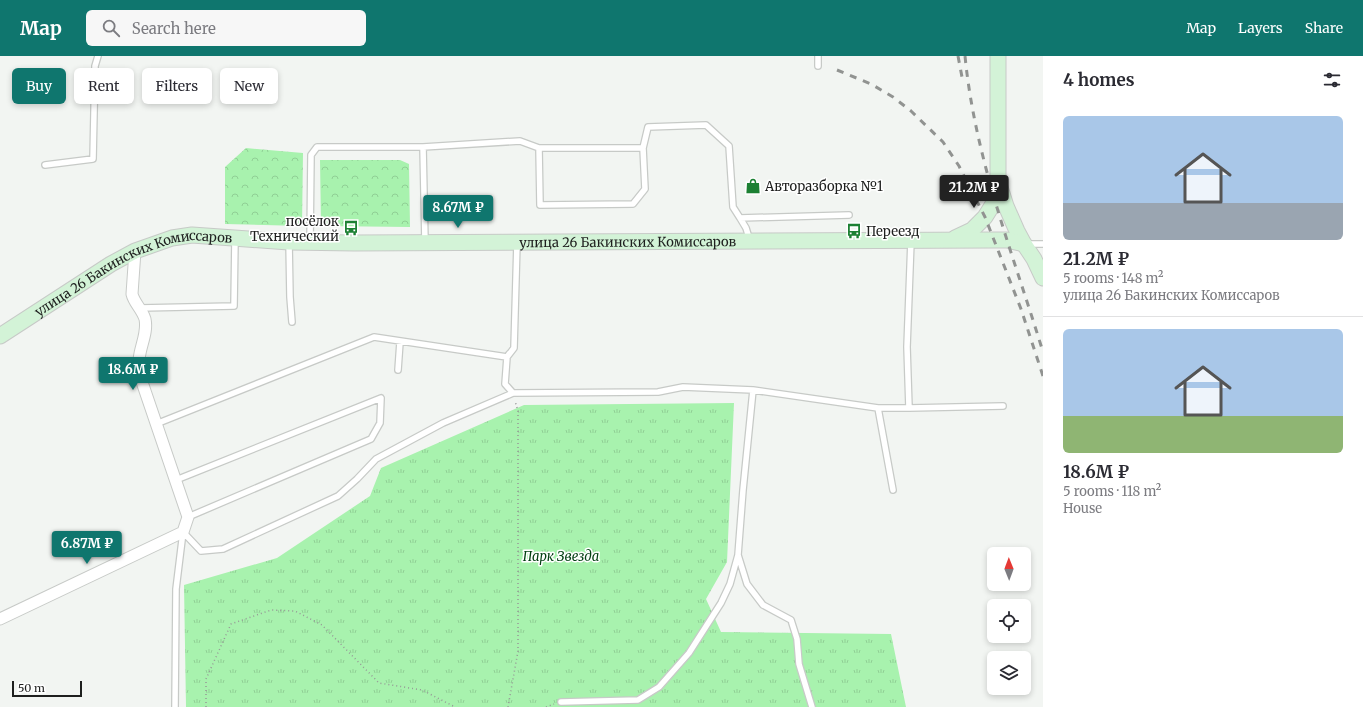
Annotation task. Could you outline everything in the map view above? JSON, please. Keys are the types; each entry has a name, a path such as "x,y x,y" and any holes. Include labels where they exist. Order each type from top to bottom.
{"main road":[{"path":"950,240 972,230 985,217 995,202 998,177 998,56"},
{"path":"998,177 1006,206 1024,244 1034,259 1043,278"},
{"name":"улица 26 Бакинских Комиссаров","path":"0,336 111,264 135,251 172,238 192,235 289,242 517,243 1007,240 1024,244"}],"street":[{"path":"0,619 184,532 188,517 142,382 139,361 145,333 145,319 140,308 133,300 132,294 135,251"}],"lane":[{"path":"45,165 93,159 95,66 98,56"},
{"path":"818,56 818,66"},
{"path":"539,148 540,205 633,204 644,190 643,148 648,127 706,125 729,146 733,207 746,228 750,242"},
{"path":"310,242 311,155 317,147 423,147 520,141 539,148 643,148"},
{"path":"423,147 425,243"},
{"path":"740,218 849,216"},
{"path":"140,308 234,306 235,238"},
{"path":"909,408 907,347 911,240"},
{"path":"289,242 292,322"},
{"path":"513,393 505,384 507,357 514,348 517,243"},
{"name":"улица 26 Бакинских Комиссаров","path":"1024,244 1043,244"},
{"path":"156,424 374,337 507,357"},
{"path":"398,370 400,342"},
{"path":"184,532 201,551 222,550 338,496 357,480 376,459 443,423 513,393 658,392 683,387 753,390 878,408 1003,406"},
{"path":"561,702 638,700 659,687 689,653 721,603 730,584 738,555 753,390"},
{"path":"176,480 381,398 380,423 371,439 188,517"},
{"path":"878,408 892,490"},
{"path":"175,707 176,589 184,532"},
{"path":"738,555 747,584 763,605 791,620 797,639 799,664 812,707"}],"path":[{"path":"508,707 518,651 518,411 513,393"},
{"path":"206,707 206,679 231,624 271,610 295,611 322,625 379,683 422,690 455,707"}],"green space":[{"path":"246,148 303,153 302,226 225,224 225,167"},
{"path":"320,160 400,160 409,164 410,227 321,226"},
{"name":"Парк Звезда","path":"734,403 727,562 706,599 721,632 891,634 906,707 186,707 184,585 277,558 370,496 381,468 524,405"}],"railway":[{"path":"958,56 962,77"},
{"path":"965,56 977,132 986,169 996,206 1043,352"},
{"path":"837,70 871,84 893,97 911,111 943,142 959,166 985,217 1021,309 1043,376"}],"place":[{"name":"Авторазборка №1","path":"753,186"},
{"name":"посёлок Технический","path":"351,228"},
{"name":"Переезд","path":"854,231"}]}
